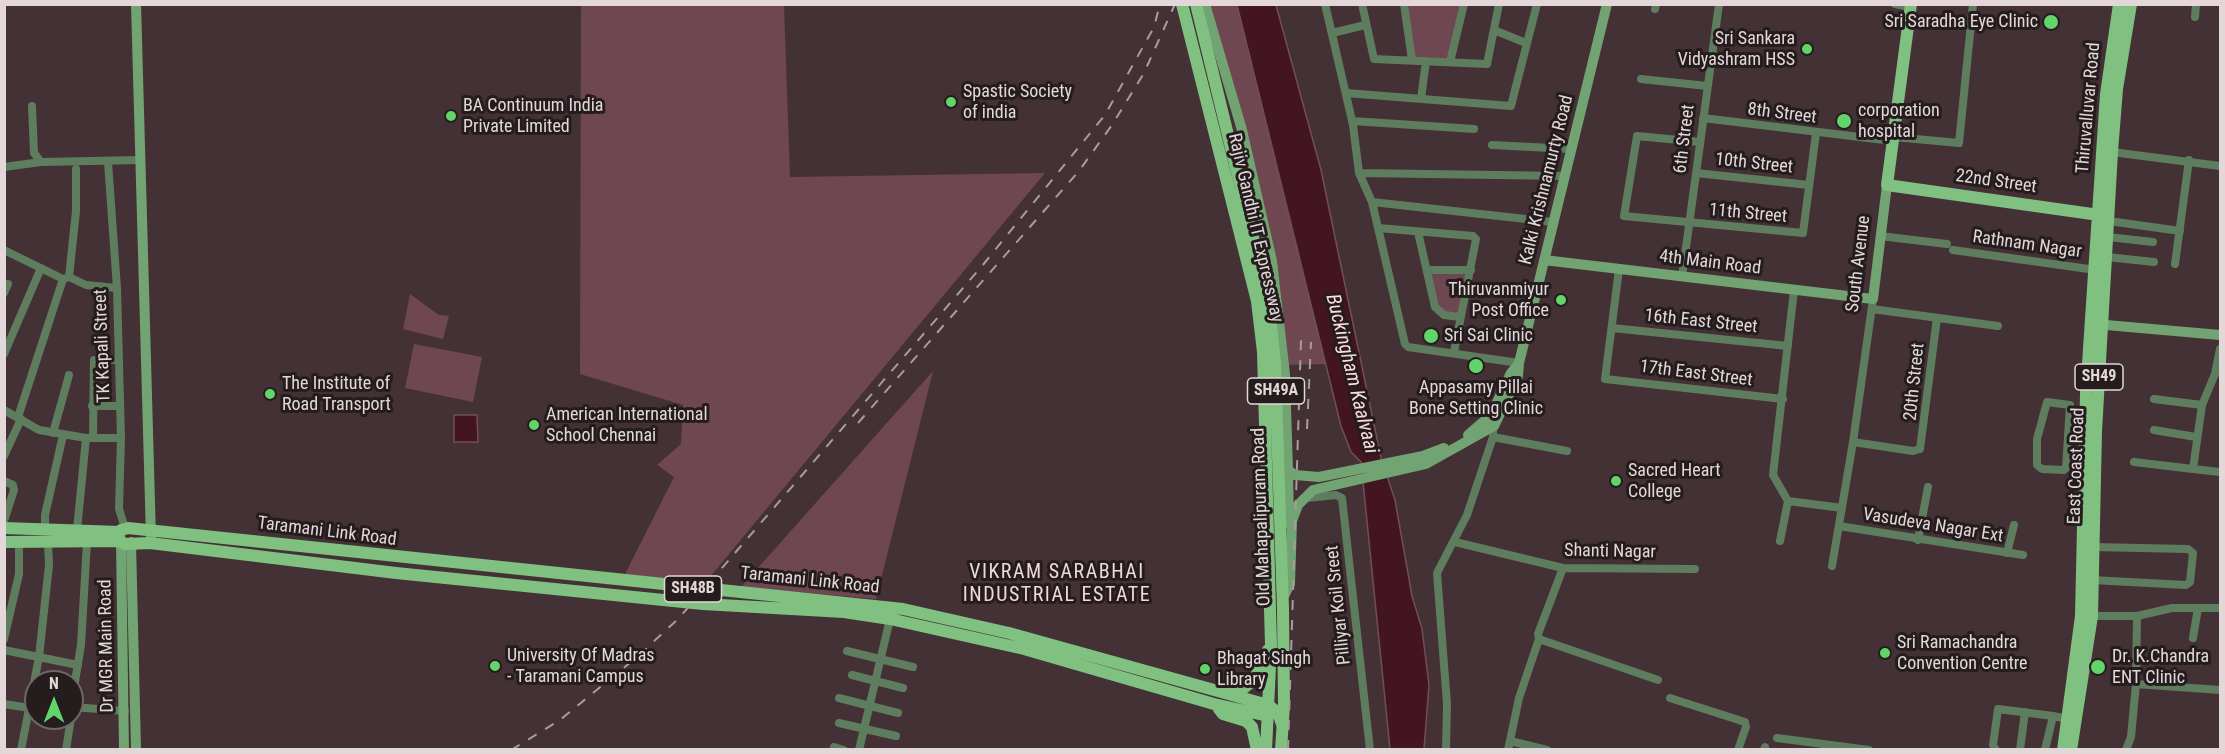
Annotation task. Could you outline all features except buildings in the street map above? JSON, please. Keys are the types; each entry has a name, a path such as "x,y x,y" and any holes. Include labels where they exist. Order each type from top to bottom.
{"main road":[{"path":"136,4 151,537"},
{"name":"Rajiv Gandhi IT Expressway","path":"1182,4 1218,120 1257,301 1261,342 1271,645 1268,710"},
{"path":"1196,4 1218,75 1242,130 1272,261 1285,375 1290,584 1283,598"},
{"path":"1205,4 1218,75"},
{"name":"Kalki Krishnamurty Road","path":"1493,426 1518,376 1519,363 1607,4"},
{"name":"Thiruvalluvar Road","path":"2106,172 2106,94 2119,4"},
{"name":"East Coast Road","path":"2063,750 2092,580 2096,270 2104,218 2106,172 2112,152 2116,89 2131,4"},
{"name":"South Avenue","path":"1872,304 1910,6"},
{"name":"SH49A","path":"1211,95 1218,75"},
{"name":"Old Mahapalipuram Road","path":"1218,120 1268,298 1275,363 1283,598 1284,721"},
{"name":"22nd Street","path":"1887,185 2104,218"},
{"name":"East Coast Road","path":"2071,750 2086,616 2085,439 2107,257 2108,237 2104,218"},
{"name":"4th Main Road","path":"1544,260 1794,290 1872,304"},
{"path":"2097,325 2220,335"},
{"path":"1275,363 1285,375"},
{"path":"1288,470 1302,477 1320,481 1426,455 1468,439 1493,426"},
{"path":"1290,535 1294,513 1302,500 1320,481"},
{"path":"4,528 76,530 126,537"},
{"path":"4,542 87,542 126,537"},
{"name":"Taramani Link Road","path":"126,537 151,537 689,589 872,604 1009,633 1227,694 1268,710"},
{"name":"Dr MGR Main Road","path":"124,750 126,537"},
{"name":"Dr MGR Main Road","path":"126,537 136,750"},
{"name":"Taramani Link Road","path":"151,537 396,573 703,604 844,612 890,619 1013,646 1214,704 1268,710"},
{"path":"1227,694 1241,690 1254,680 1271,645"},
{"name":"SH48B","path":"1214,704 1223,714 1246,721 1252,727 1257,750"},
{"path":"1268,710 1278,713 1284,721"},
{"name":"SH49A","path":"1266,750 1268,710"},
{"name":"SH49A","path":"1281,750 1284,721"}],"street":[{"path":"1325,4 1352,121 1359,173 1372,202 1405,344 1519,363"},
{"path":"1362,4 1374,59 1487,64 1499,4"},
{"path":"1404,4 1412,60"},
{"path":"1450,62 1464,4"},
{"path":"1346,93 1511,106 1537,4"},
{"name":"6th Street","path":"1682,277 1719,4"},
{"path":"1895,4 1910,6"},
{"name":"8th Street","path":"1703,118 1816,134 1959,143 1973,4"},
{"path":"2195,17 2196,4"},
{"path":"1332,33 1365,25"},
{"path":"1494,30 1526,43"},
{"path":"1422,99 1426,61"},
{"path":"1641,79 1707,86"},
{"path":"32,106 34,153 41,162"},
{"path":"1352,121 1474,129"},
{"path":"1809,185 1816,134"},
{"name":"11th Street","path":"1700,142 1637,136 1624,216 1689,224 1803,233 1809,185"},
{"path":"1492,145 1571,149"},
{"path":"2112,152 2189,160 2220,166"},
{"path":"4,167 41,162 139,160"},
{"path":"2175,264 2189,160"},
{"name":"TK Kapali Street","path":"108,162 117,288 121,438 119,509 126,537"},
{"path":"4,456 66,278 76,212 76,169"},
{"path":"1359,173 1565,176"},
{"name":"10th Street","path":"1696,173 1809,185"},
{"path":"1372,202 1553,222"},
{"path":"2104,218 2180,231"},
{"path":"1378,228 1473,236 1476,239 1454,352"},
{"path":"1418,232 1435,307 1444,315 1460,317"},
{"name":"Rathnam Nagar","path":"1881,236 2096,270"},
{"path":"2108,237 2153,242"},
{"path":"4,250 41,268 86,285 117,288"},
{"path":"2107,257 2154,262"},
{"path":"4,354 41,268"},
{"path":"1612,328 1619,269"},
{"path":"1427,270 1471,270"},
{"path":"4,293 8,284"},
{"path":"1780,541 1788,501 1773,475 1794,290"},
{"path":"1872,304 1937,318 1998,326"},
{"name":"South Avenue","path":"1832,566 1853,442 1872,304"},
{"name":"20th Street","path":"1853,442 1913,451 1920,449 1937,318"},
{"name":"16th East Street","path":"1612,328 1788,346"},
{"name":"17th East Street","path":"1612,328 1605,379 1783,399"},
{"path":"2193,469 2202,405 2215,374 2220,349"},
{"path":"76,530 90,437 94,360 118,360"},
{"path":"52,433 69,375"},
{"path":"2154,399 2202,405"},
{"path":"2045,403 2070,405 2068,439 2066,468 2059,470 2039,468 2037,439 2045,403"},
{"path":"93,406 120,406"},
{"path":"4,410 39,430 63,435 121,438"},
{"path":"1446,750 1448,704 1436,584 1441,563 1455,542 1467,515 1493,426 1567,451"},
{"path":"2154,430 2196,438"},
{"path":"45,529 45,515 63,435"},
{"path":"2068,439 2085,439"},
{"path":"2134,462 2220,472"},
{"path":"4,481 13,485 14,490 4,521"},
{"path":"1918,540 1928,487"},
{"name":"Pilliyar Koil Sreet","path":"1302,500 1326,495 1342,498 1370,750"},
{"path":"1788,501 1842,508"},
{"path":"2007,553 2014,525"},
{"name":"Vasudeva Nagar Ext","path":"1839,526 2023,555"},
{"path":"4,639 19,574 19,542"},
{"path":"77,670 86,593 87,542"},
{"name":"Shanti Nagar","path":"1455,542 1563,567 1695,569"},
{"path":"37,670 49,565 48,543"},
{"path":"2092,547 2187,549 2193,553 2190,582 2186,585 2092,580"},
{"path":"1547,750 1509,745 1519,698 1539,639 1538,634 1563,567"},
{"path":"2193,638 2198,608"},
{"path":"2086,616 2137,616 2155,610 2220,608"},
{"path":"2126,750 2131,737 2136,684 2137,616"},
{"path":"859,750 890,619"},
{"path":"1539,639 1658,680"},
{"path":"4,650 78,665"},
{"path":"847,651 913,667"},
{"path":"852,675 903,688"},
{"path":"2136,684 2220,690"},
{"path":"840,698 898,713"},
{"path":"1670,698 1745,722 1746,727 1738,750"},
{"path":"4,704 24,707"},
{"path":"84,708 125,711"},
{"path":"1996,750 1993,746 1998,709 2068,719"},
{"path":"2020,750 2025,712"},
{"path":"2045,750 2053,716"},
{"path":"839,723 896,736"},
{"path":"21,750 27,730"},
{"path":"66,750 68,730"},
{"path":"1777,738 1869,750"},
{"path":"834,747 844,750"}],"shaded area":[{"path":"581,5 784,5 790,177 1045,173 705,583 624,576 674,477 657,465 681,444 683,405 580,374"},
{"path":"1209,5 1237,5 1327,364 1288,365 1280,285"},
{"path":"1407,5 1461,5 1448,59 1415,57"},
{"path":"1430,272 1470,273 1460,317 1444,314 1436,306"},
{"path":"410,294 439,315 449,316 443,339 403,329"},
{"path":"414,344 482,357 473,402 405,388"},
{"path":"933,371 876,599 741,587"}],"water":[{"name":"Buckingham Kaalvaai","path":"1237,5 1276,5 1321,170 1381,458 1395,500 1412,596 1422,629 1429,685 1424,749 1390,749 1361,462 1351,452 1341,426"},
{"path":"454,415 477,415 478,442 454,442"}],"railway":[{"path":"511,750 560,720 637,657 679,618 982,266 1105,115 1154,27 1160,4"},
{"path":"858,423 1079,171 1112,125 1144,73 1175,4"},
{"path":"1288,750 1301,340"},
{"path":"1307,429 1311,342"}],"place":[{"name":"Sri Saradha Eye Clinic","path":"2051,22"},
{"name":"Sri Sankara Vidyashram HSS","path":"1807,49"},
{"name":"Spastic Society of india","path":"951,102"},
{"name":"BA Continuum India Private Limited","path":"451,116"},
{"name":"corporation hospital","path":"1844,121"},
{"name":"Thiruvanmiyur Post Office","path":"1561,300"},
{"name":"Sri Sai Clinic","path":"1431,336"},
{"name":"Appasamy Pillai Bone Setting Clinic","path":"1476,366"},
{"name":"The Institute of Road Transport","path":"270,394"},
{"name":"American International School Chennai","path":"534,425"},
{"name":"Sacred Heart College","path":"1616,481"},
{"name":"Sri Ramachandra Convention Centre","path":"1885,653"},
{"name":"University Of Madras - Taramani Campus","path":"495,666"},
{"name":"Dr. K.Chandra ENT Clinic","path":"2098,667"},
{"name":"Bhagat Singh Library","path":"1205,669"}],"district":[{"name":"VIKRAM SARABHAI INDUSTRIAL ESTATE","path":"1057,584"}]}
